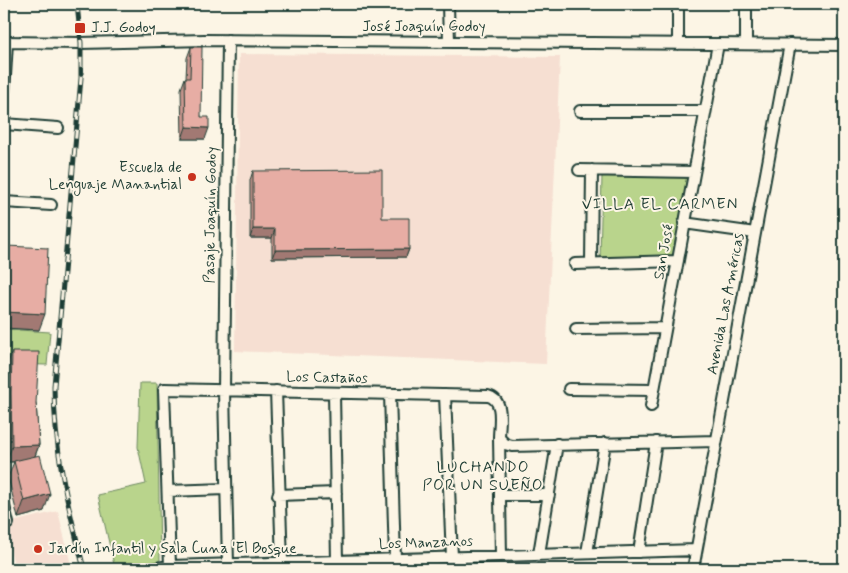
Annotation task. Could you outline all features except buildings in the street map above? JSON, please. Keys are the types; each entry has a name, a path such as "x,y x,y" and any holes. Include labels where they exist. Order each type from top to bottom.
{"street":[{"path":"448,4 449,42"},
{"path":"678,4 678,44"},
{"path":"746,4 746,44"},
{"name":"José Joaquín Godoy","path":"5,42 81,43 228,40 844,44"},
{"name":"Pasaje Joaquín Godoy","path":"228,40 224,391 228,564"},
{"path":"4,93 5,42"},
{"name":"San José","path":"651,406 718,44"},
{"name":"Avenida Las Américas","path":"693,569 790,44"},
{"path":"580,111 705,111"},
{"path":"4,124 58,128"},
{"path":"579,170 693,172"},
{"path":"591,263 592,170"},
{"path":"4,202 51,205"},
{"path":"684,222 754,233"},
{"path":"575,264 678,261"},
{"path":"576,329 665,328"},
{"name":"Los Castaños","path":"168,491 164,389 488,396 494,398 499,405 499,438"},
{"path":"569,389 654,390"},
{"path":"276,392 278,495 282,562"},
{"path":"334,393 338,560"},
{"path":"390,394 395,559"},
{"path":"445,395 452,557"},
{"path":"499,438 505,444 512,446 716,441"},
{"path":"499,438 501,556"},
{"path":"639,552 656,442"},
{"path":"587,553 605,443"},
{"path":"539,554 557,444"},
{"path":"170,566 168,491 226,489"},
{"path":"278,495 336,493"},
{"path":"500,495 549,495"},
{"path":"4,506 8,523"},
{"name":"Los Manzanos","path":"157,568 338,560 696,550"}],"shaded area":[{"path":"239,54 560,57 546,364 235,351"},
{"name":"Jardín Infantil y Sala Cuna 'El Bosque","path":"58,511 72,569 15,569 4,524"}],"green space":[{"path":"602,176 689,177 675,260 600,260"},
{"path":"4,329 50,332 47,365 4,364"},
{"path":"140,383 157,383 160,560 150,565 150,569 115,569 98,495 146,484 138,447"}],"railway":[{"path":"77,4 81,43 81,78 54,386 59,456 67,501 84,569"}],"place":[{"name":"J.J. Godoy","path":"80,28"},
{"name":"Escuela de Lenguaje Manantial","path":"192,177"},
{"name":"Jardín Infantil y Sala Cuna 'El Bosque","path":"38,549"}],"district":[{"name":"VILLA EL CARMEN","path":"660,204"},
{"name":"LUCHANDO POR UN SUEÑO","path":"483,476"}]}
